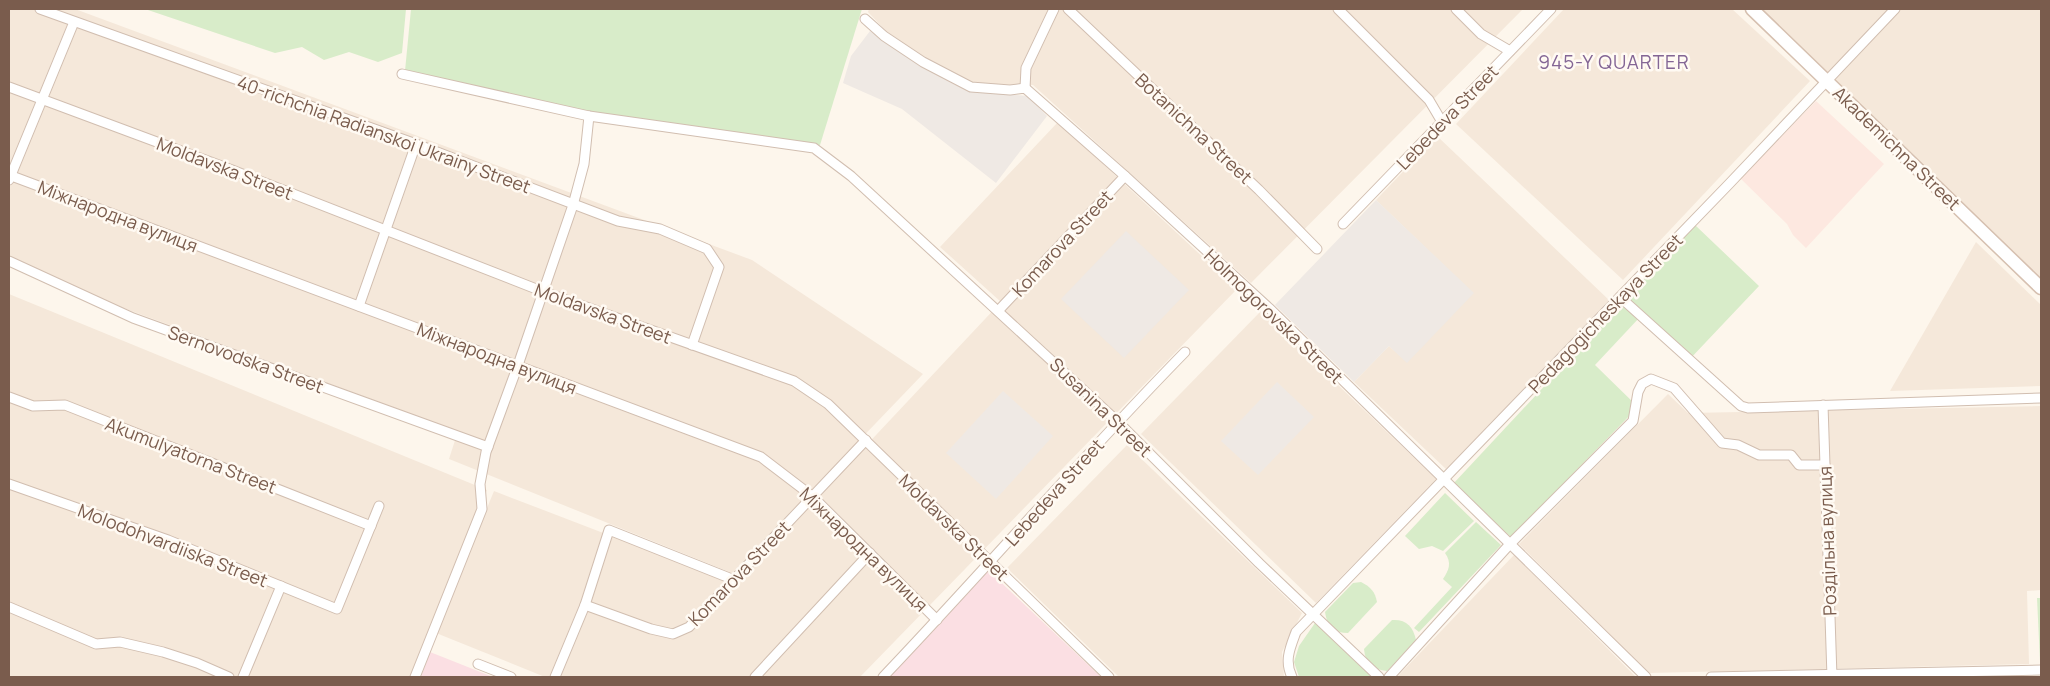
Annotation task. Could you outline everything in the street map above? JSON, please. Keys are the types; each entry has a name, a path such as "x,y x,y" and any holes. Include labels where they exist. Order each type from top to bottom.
{"main road":[{"name":"Akademichna Street","path":"1752,9 2041,288"}],"street":[{"name":"40-richchia Radianskoi Ukrainy Street","path":"40,9 416,144 573,205 618,221 660,229 708,250 719,268 692,345"},
{"path":"865,19 884,36 923,62 971,87 1010,90 1025,88 1026,68 1054,9"},
{"name":"Botanichna Street","path":"1068,9 1259,190 1317,249"},
{"path":"1338,9 1429,100 1442,122"},
{"path":"1456,9 1481,34 1510,51"},
{"name":"Lebedeva Street","path":"1343,224 1551,9"},
{"name":"Pedagogicheskaya Street","path":"1292,677 1289,670 1288,653 1296,632 1895,9"},
{"path":"9,177 74,22"},
{"path":"402,74 589,116 584,164 573,205 488,447 480,484 482,508 416,677"},
{"name":"Moldavska Street","path":"9,87 544,292 794,381 828,404 1108,677"},
{"name":"Holmogorovska Street","path":"1025,88 1125,176 1269,308 1646,677"},
{"name":"Susanina Street","path":"589,116 814,148 852,176 1118,421 1259,563 1379,677"},
{"path":"359,306 416,144"},
{"name":"Komarova Street","path":"998,311 1125,176"},
{"name":"Міжнародна вулиця","path":"9,177 761,457 812,496 937,620"},
{"name":"Sernovodska Street","path":"9,261 133,318 488,447"},
{"path":"1620,297 1741,406 1748,408 2041,398"},
{"name":"Lebedeva Street","path":"883,677 991,562 1118,421 1185,352"},
{"path":"1389,677 1510,544 1633,421 1638,392 1642,384 1651,379 1674,388 1722,443 1738,445 1759,455 1791,455 1799,465 1825,465"},
{"name":"Akumulyatorna Street","path":"9,397 33,406 65,405 371,526"},
{"name":"Роздільна вулиця","path":"1823,405 1832,676"},
{"name":"Komarova Street","path":"585,605 651,630 673,634 689,627 732,579 866,440"},
{"name":"Molodohvardiiska Street","path":"9,484 168,540 337,609 371,526"},
{"path":"371,526 379,506"},
{"path":"555,677 585,605 609,530 732,579"},
{"path":"755,677 870,553"},
{"path":"243,677 281,586"},
{"path":"9,607 96,644 120,642 163,652 198,663 229,677"},
{"path":"478,664 511,677"},
{"path":"1711,677 1832,676 2041,670"}],"shaded area":[{"path":"9,9 75,9 752,260 923,374 732,573 449,459 458,431 9,266"},
{"path":"869,9 1523,9 1251,283 1033,85 973,84 926,59 886,31 868,12"},
{"name":"945-Y QUARTER","path":"1564,9 1732,9 1810,81 1623,280 1456,124"},
{"path":"1759,9 2041,9 2041,281"},
{"path":"870,31 921,65 970,91 1028,96 1047,116 996,183 902,109 843,83 851,56"},
{"path":"1816,101 1884,164 1806,248 1793,235 1787,224 1740,178"},
{"path":"1058,122 1237,289 860,677 545,677 436,633 494,491 736,584 1001,302 940,247"},
{"path":"1437,136 1609,300 1446,469 1354,382 1389,346 1407,362 1473,293 1376,200"},
{"path":"1376,200 1474,293 1407,363 1389,346 1354,382 1275,305"},
{"path":"1126,231 1189,290 1124,358 1061,299"},
{"path":"1976,242 2041,305 2041,386 1890,391"},
{"path":"9,294 487,490 416,677 9,677"},
{"path":"1261,311 1436,479 1316,603 1141,434"},
{"path":"1277,382 1314,417 1258,475 1221,441"},
{"path":"1003,391 1053,436 996,499 946,453"},
{"path":"1668,394 1688,413 2041,406 2041,590 2027,591 2029,664 1648,673 1519,544"},
{"path":"1127,445 1302,613 1282,652 1284,677 1119,677 1007,568"},
{"path":"1514,555 1636,677 1397,677"},
{"path":"988,570 1101,677 887,677"},
{"path":"430,652 493,677 421,677"}],"green space":[{"path":"145,9 406,9 402,53 378,62 349,52 324,60 302,47 275,53"},
{"path":"411,9 862,9 820,145 599,116 405,71"},
{"path":"1695,225 1759,286 1688,361 1640,317 1595,365 1638,407 1511,537 1453,484"},
{"path":"1445,493 1474,521 1443,551 1432,546 1419,549 1405,536"},
{"path":"1476,522 1501,545 1419,632 1414,628 1452,587 1443,579 1449,566 1445,553"},
{"path":"1361,582 1372,590 1377,602 1348,633 1339,632 1329,625 1325,612 1353,583"},
{"path":"2037,598 2041,598 2041,663 2040,661"},
{"path":"1392,620 1408,624 1416,640 1387,671 1371,665 1366,658 1364,649"},
{"path":"1315,623 1372,677 1299,677 1294,662 1299,646"}],"district":[{"name":"945-Y QUARTER","path":"1614,62"}]}
